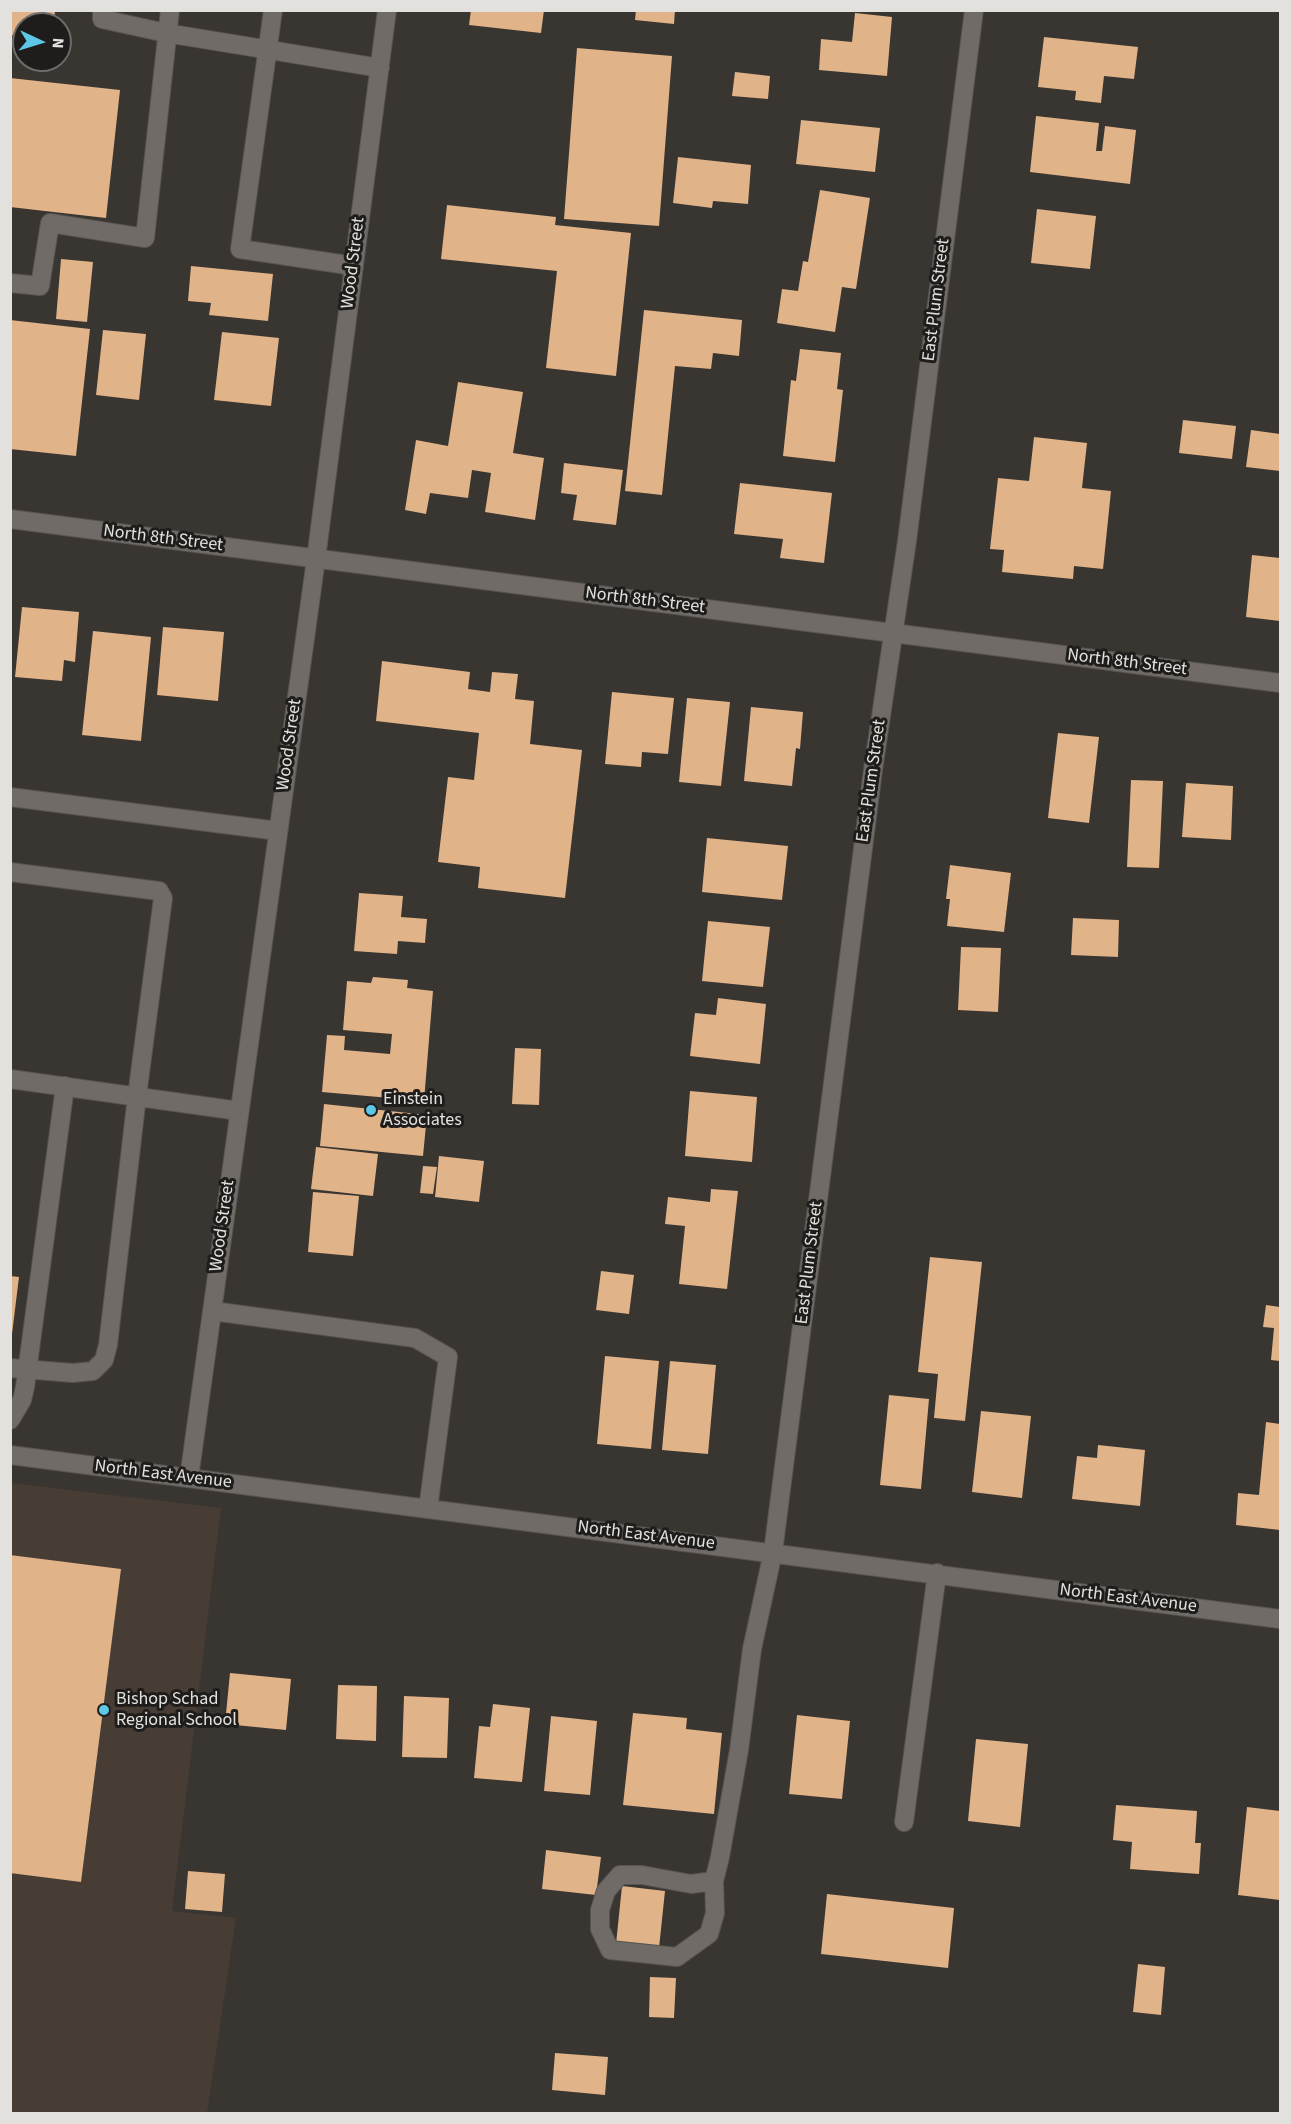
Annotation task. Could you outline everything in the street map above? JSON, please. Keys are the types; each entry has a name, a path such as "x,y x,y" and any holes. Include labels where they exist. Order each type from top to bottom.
{"street":[{"path":"102,10 102,19 166,33 380,68"},
{"path":"10,283 40,285 50,223 145,238 170,10"},
{"path":"273,10 240,249 354,266"},
{"name":"Wood Street","path":"189,1478 316,559 387,10"},
{"name":"East Plum Street","path":"714,1881 691,1884 642,1875 620,1875 606,1891 600,1910 600,1929 610,1950 677,1957 709,1934 715,1913 714,1881 740,1750 752,1649 772,1552 974,10"},
{"name":"North 8th Street","path":"10,519 1281,683"},
{"path":"10,797 278,831"},
{"path":"10,872 159,891 164,898 137,1096 108,1345 104,1360 93,1371 73,1373 18,1369"},
{"path":"10,1079 239,1111"},
{"path":"10,1420 22,1400 18,1369 65,1086"},
{"path":"212,1311 415,1338 448,1357 428,1509"},
{"name":"North East Avenue","path":"10,1455 1281,1619"},
{"path":"904,1822 937,1574"}],"shaded area":[{"name":"Bishop Schad Regional School","path":"11,1483 221,1508 172,1911 236,1918 207,2113 11,2114"}],"building":[{"path":"10,10 55,10 55,12 12,12 12,35 10,35"},
{"path":"471,10 544,10 541,33 469,25"},
{"path":"636,10 675,10 674,24 635,20"},
{"path":"855,13 892,17 887,76 819,70 821,39 852,42"},
{"path":"1044,37 1138,47 1134,79 1104,76 1101,103 1075,100 1076,91 1038,87"},
{"path":"577,48 672,56 659,226 564,219"},
{"path":"735,72 770,76 768,99 732,96"},
{"path":"10,78 120,90 106,218 10,207"},
{"path":"1036,116 1099,123 1096,151 1102,151 1105,126 1136,130 1130,184 1030,172"},
{"path":"801,120 880,128 875,172 796,164"},
{"path":"678,157 751,165 748,204 713,201 712,208 673,203"},
{"path":"820,190 870,198 856,289 842,287 835,332 777,323 782,289 798,291 803,261 808,262"},
{"path":"447,205 556,217 555,225 631,233 616,376 546,368 557,271 441,259"},
{"path":"1037,209 1096,216 1090,269 1031,263"},
{"path":"61,259 93,262 87,322 56,319"},
{"path":"191,266 273,274 268,321 209,315 211,303 188,301"},
{"path":"644,310 742,320 739,356 713,353 711,369 675,366 662,495 625,491"},
{"path":"10,320 90,329 76,456 10,449"},
{"path":"103,330 146,334 139,400 96,395"},
{"path":"222,332 279,338 271,406 214,400"},
{"path":"800,349 841,353 837,389 843,390 835,462 783,456 791,380 796,381"},
{"path":"458,382 523,392 513,453 544,458 535,520 485,512 491,473 472,470 468,498 430,493 426,514 405,510 416,440 448,446"},
{"path":"1183,420 1236,426 1232,459 1179,453"},
{"path":"1251,430 1280,434 1280,471 1246,467"},
{"path":"1034,437 1087,443 1082,488 1111,491 1103,569 1074,566 1073,579 1002,572 1004,550 990,549 998,478 1029,481"},
{"path":"564,463 623,470 616,525 573,520 577,495 561,493"},
{"path":"740,483 832,493 824,563 780,558 783,539 734,534"},
{"path":"1252,555 1280,558 1280,621 1246,617"},
{"path":"22,607 79,612 75,662 64,660 62,681 15,677"},
{"path":"163,627 224,632 218,701 157,695"},
{"path":"93,631 151,637 141,741 82,735"},
{"path":"382,661 470,672 468,689 490,692 492,672 518,674 515,699 534,701 530,744 582,750 565,898 478,888 480,867 438,862 448,777 474,780 479,733 376,721"},
{"path":"612,692 674,698 668,754 642,752 641,767 605,764"},
{"path":"687,698 730,702 721,786 679,782"},
{"path":"751,707 803,712 800,749 796,748 792,786 744,781"},
{"path":"1058,733 1099,737 1089,823 1048,818"},
{"path":"1131,780 1163,781 1159,868 1127,867"},
{"path":"1186,783 1233,786 1231,840 1182,837"},
{"path":"707,838 788,846 782,900 702,892"},
{"path":"950,865 1011,873 1004,932 947,926 950,899 946,899"},
{"path":"359,893 403,896 401,917 427,919 425,943 398,941 397,954 354,951"},
{"path":"1073,918 1119,920 1118,957 1071,955"},
{"path":"708,921 770,927 763,987 702,981"},
{"path":"961,947 1001,948 998,1012 958,1010"},
{"path":"373,977 408,980 407,988 433,991 424,1101 322,1092 327,1035 345,1036 344,1050 390,1054 392,1034 343,1030 347,981 371,983"},
{"path":"718,998 766,1004 760,1064 690,1056 695,1013 716,1015"},
{"path":"515,1048 541,1049 539,1105 512,1104"},
{"path":"690,1091 757,1097 752,1162 685,1156"},
{"path":"324,1104 427,1115 423,1156 320,1146"},
{"path":"316,1147 378,1154 373,1196 311,1189"},
{"path":"439,1156 484,1161 479,1202 435,1197"},
{"path":"423,1166 437,1167 433,1194 420,1193"},
{"path":"711,1189 738,1191 727,1289 679,1284 685,1226 665,1224 668,1197 710,1202"},
{"path":"313,1192 359,1196 353,1256 308,1252"},
{"path":"930,1257 982,1262 965,1421 934,1418 938,1374 918,1372"},
{"path":"601,1271 634,1275 629,1314 596,1310"},
{"path":"10,1276 19,1277 12,1334 10,1334"},
{"path":"1266,1305 1280,1307 1280,1361 1271,1360 1274,1328 1263,1327"},
{"path":"605,1356 659,1361 651,1449 597,1444"},
{"path":"670,1361 716,1365 708,1454 662,1450"},
{"path":"889,1395 929,1399 921,1489 880,1485"},
{"path":"981,1411 1031,1416 1022,1498 972,1492"},
{"path":"1266,1422 1280,1424 1280,1530 1236,1525 1238,1493 1259,1495"},
{"path":"1098,1445 1145,1450 1140,1506 1072,1499 1077,1456 1097,1458"},
{"path":"10,1555 121,1569 81,1882 10,1873"},
{"path":"230,1673 291,1679 286,1730 225,1724"},
{"path":"338,1685 377,1686 376,1741 336,1739"},
{"path":"404,1696 449,1698 447,1758 402,1757"},
{"path":"493,1704 530,1708 522,1782 474,1778 479,1726 490,1727"},
{"path":"633,1713 687,1718 686,1729 722,1733 714,1814 623,1805"},
{"path":"797,1715 850,1721 842,1799 789,1794"},
{"path":"551,1716 597,1721 590,1795 544,1791"},
{"path":"976,1739 1028,1744 1020,1827 968,1821"},
{"path":"1116,1805 1197,1811 1195,1843 1201,1843 1199,1874 1130,1869 1132,1842 1113,1840"},
{"path":"1247,1807 1280,1811 1280,1900 1238,1895"},
{"path":"546,1850 601,1857 596,1895 542,1889"},
{"path":"188,1871 225,1874 222,1912 185,1909"},
{"path":"622,1886 665,1891 659,1948 616,1944"},
{"path":"827,1894 954,1908 948,1968 821,1954"},
{"path":"1138,1964 1165,1967 1161,2015 1133,2012"},
{"path":"650,1977 676,1978 674,2018 649,2017"},
{"path":"555,2053 608,2057 605,2095 552,2090"}],"place":[{"name":"Einstein Associates","path":"371,1110"},
{"name":"Bishop Schad Regional School","path":"104,1710"}]}
